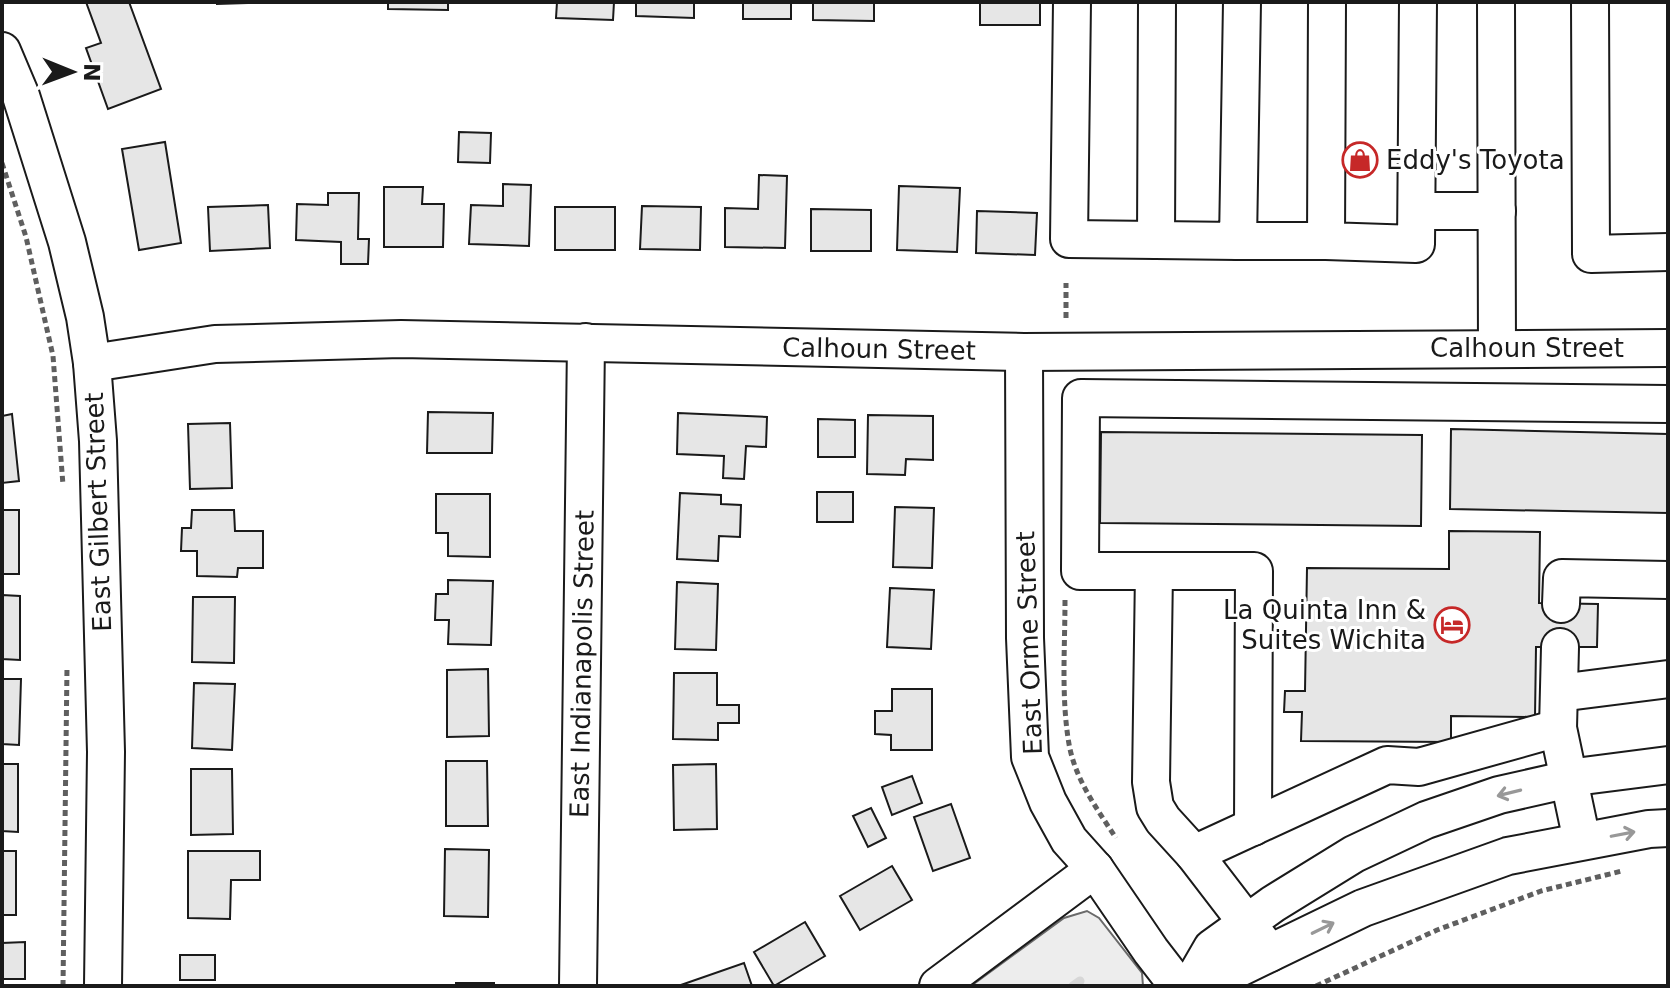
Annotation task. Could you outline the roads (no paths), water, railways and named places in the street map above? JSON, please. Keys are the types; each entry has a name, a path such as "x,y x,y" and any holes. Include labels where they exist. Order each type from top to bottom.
{"street":[{"path":"1072,2 1069,239 1416,244 1418,2"},
{"path":"1156,240 1157,2"},
{"path":"1238,241 1242,2"},
{"path":"1326,241 1327,2"},
{"path":"1468,403 1482,349 1497,211 1496,2"},
{"path":"1590,2 1591,254 1668,252"},
{"name":"East Gilbert Street","path":"2,51 21,96 67,242 85,317 92,363 98,441 106,737 103,986"},
{"path":"1417,211 1497,211"},
{"name":"Calhoun Street","path":"92,363 215,344 401,339 1024,352 1668,348"},
{"name":"East Indianapolis Street","path":"578,986 586,342"},
{"path":"1149,350 1149,398"},
{"name":"East Orme Street","path":"1024,352 1025,638 1030,757 1048,802 1069,840 1095,869 1178,986"},
{"path":"1253,827 1254,571 1080,571 1081,398 1668,404"},
{"path":"1154,571 1151,782 1155,807 1270,953"},
{"path":"1561,604 1562,578 1668,580"},
{"path":"1560,647 1558,728 1582,841"},
{"path":"1559,693 1668,679"},
{"path":"1194,854 1387,765 1419,767 1558,728"},
{"path":"1190,986 1212,948 1246,923 1354,854 1426,820 1499,795 1569,779 1668,765"},
{"path":"1202,986 1363,908 1493,861 1582,841 1668,828"},
{"path":"938,986 1095,869"}],"waterway":[{"path":"1073,986 1080,981"}],"place":[{"name":"Eddy's Toyota","path":"1360,160"},
{"name":"La Quinta Inn & Suites Wichita","path":"1452,625"}]}
